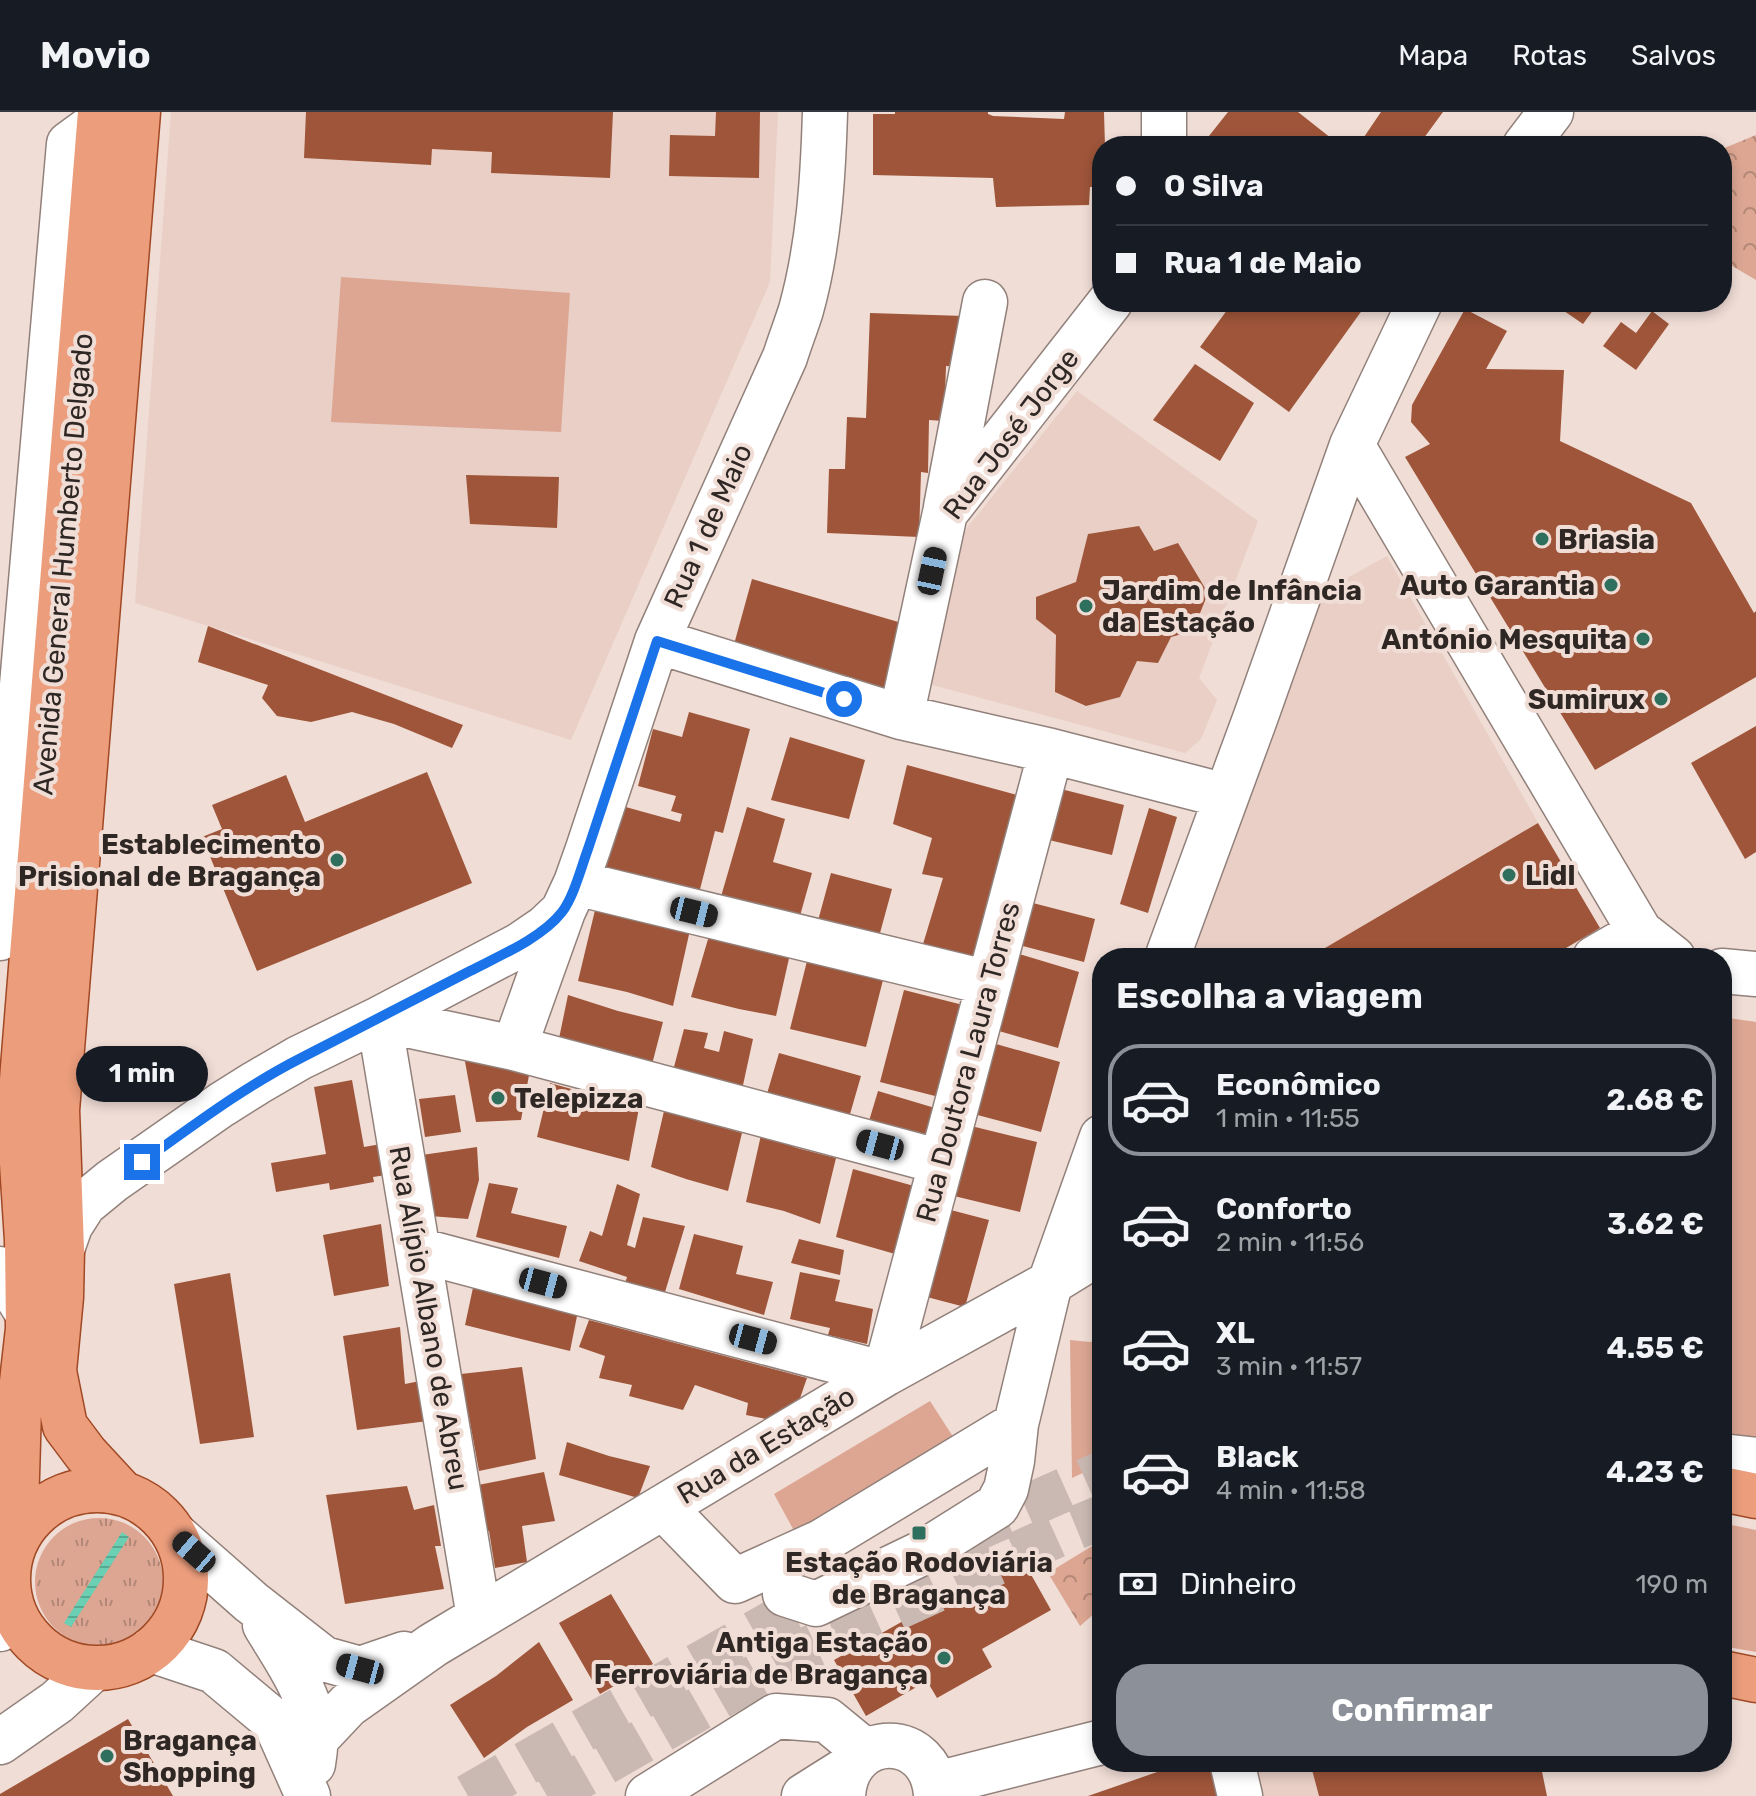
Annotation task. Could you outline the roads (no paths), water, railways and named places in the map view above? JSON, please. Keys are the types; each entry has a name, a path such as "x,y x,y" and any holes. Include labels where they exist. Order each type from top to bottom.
{"main road":[{"name":"Avenida General Humberto Delgado","path":"15,1543 19,1408 28,1329 29,1243 9,1113 112,115"},
{"name":"Avenida General Humberto Delgado","path":"112,115 57,1110 58,1143 29,1243 61,1297 54,1371 65,1426 122,1493"},
{"path":"96,1490 122,1493 143,1502 161,1517 175,1535 184,1560 186,1585 181,1610 169,1632 151,1650 124,1665 93,1669 63,1662 37,1646 18,1621 4,1611 8,1567 15,1543 29,1521 48,1504 71,1493 96,1490"},
{"path":"1732,1675 1756,1680"}],"street":[{"name":"Rua 1 de Maio","path":"514,1048 657,641 785,357 810,271 824,160 825,112"},
{"path":"1164,112 1164,136"},
{"path":"1533,136 1551,112"},
{"path":"0,938 69,144 112,115"},
{"path":"945,513 985,302"},
{"name":"Rua José Jorge","path":"901,717 945,513 1102,312"},
{"path":"1171,948 1352,445 1415,312"},
{"path":"1352,445 1640,932 1660,948"},
{"path":"657,641 901,717 1226,796"},
{"name":"Rua Doutora Laura Torres","path":"885,1374 1051,751"},
{"path":"29,1243 70,1226 84,1204 112,1181 256,1083 520,945 545,928 569,897 989,983"},
{"path":"1612,948 1640,932"},
{"path":"1732,972 1756,974"},
{"path":"379,1019 514,1048 941,1162"},
{"name":"Rua Alípio Albano de Abreu","path":"379,1019 479,1617"},
{"path":"58,1143 72,1168 85,1176 112,1181"},
{"path":"663,1507 735,1581 785,1594 862,1558 1014,1442 1050,1283 1092,1165"},
{"path":"418,1250 885,1374"},
{"name":"Rua da Estação","path":"433,1645 885,1374 1092,1257"},
{"path":"0,1269 28,1314"},
{"path":"735,1581 821,1542 1014,1442"},
{"path":"1732,1467 1749,1487"},
{"path":"175,1535 251,1602 324,1659 360,1669 433,1645"},
{"path":"251,1602 325,1719"},
{"path":"309,1796 325,1719 433,1645"},
{"path":"151,1650 214,1671 277,1702 325,1719"},
{"path":"0,1742 57,1702 93,1669"},
{"path":"214,1671 275,1722 309,1796"},
{"path":"648,1796 776,1716 827,1720 853,1771"},
{"path":"804,1796 853,1771 880,1746 910,1750 922,1758 931,1770 936,1790 1092,1745"},
{"path":"1234,1772 1240,1796"}],"tunnel":[{"path":"965,1534 1092,1477"},
{"path":"547,1796 791,1656 1092,1521"},
{"path":"468,1796 777,1620 837,1592"}],"place":[{"name":"Briasia","path":"1542,539"},
{"name":"Auto Garantia","path":"1611,585"},
{"name":"Jardim de Infância da Estação","path":"1086,606"},
{"name":"António Mesquita","path":"1643,639"},
{"name":"Sumirux","path":"1661,699"},
{"name":"Establecimento Prisional de Bragança","path":"337,860"},
{"name":"Lidl","path":"1509,875"},
{"name":"Telepizza","path":"498,1098"},
{"name":"Estação Rodoviária de Bragança","path":"919,1533"},
{"name":"Antiga Estação Ferroviária de Bragança","path":"944,1658"},
{"name":"Bragança Shopping","path":"107,1756"}]}
